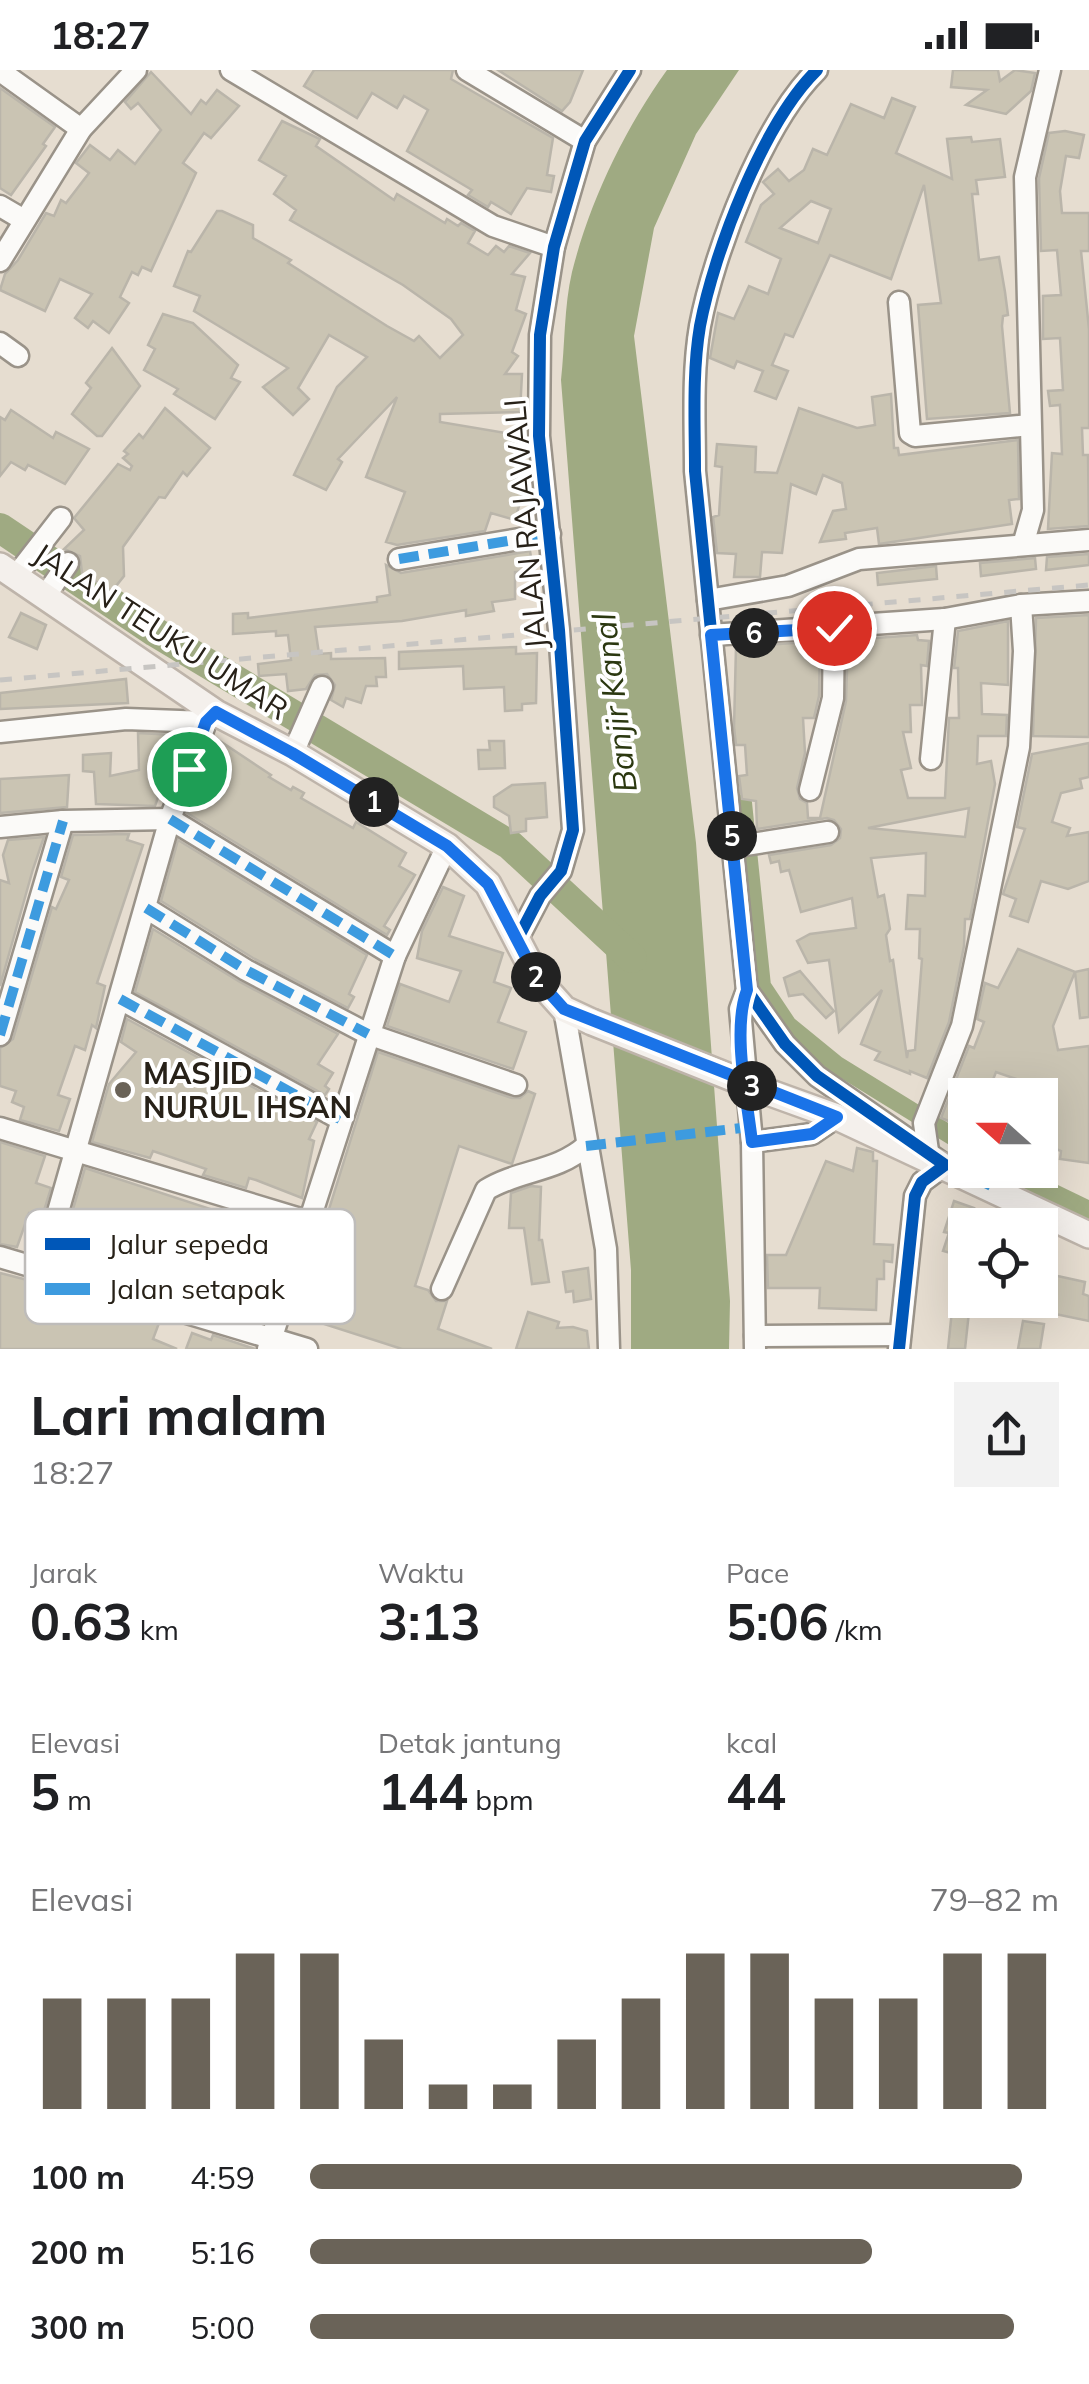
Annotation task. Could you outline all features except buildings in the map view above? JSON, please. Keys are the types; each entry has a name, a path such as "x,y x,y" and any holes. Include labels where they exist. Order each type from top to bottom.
{"main road":[{"name":"JALAN TEUKU UMAR","path":"10,570 50,589 211,717 296,746 447,846 488,884 538,980 564,1009 936,1158 1089,1235"}],"street":[{"path":"0,261 82,129 136,70"},
{"path":"231,70 493,226 554,248"},
{"path":"467,70 586,141"},
{"name":"JALAN RAJAWALI","path":"518,940 540,896 561,871 573,830 539,436 540,335 554,248 586,141 630,70"},
{"path":"817,70 771,134 727,232 700,326 694,402 696,472 747,990 740,1009 752,1142 755,1342 900,1342 915,1196 936,1158 926,1117 969,996 1019,748 1024,651 1021,605"},
{"path":"1023,545 1033,510 1025,176 1050,70"},
{"path":"0,71 82,129"},
{"path":"0,206 24,220"},
{"path":"899,302 910,433 915,436 1030,425"},
{"path":"0,343 18,356"},
{"path":"10,570 44,539 60,518"},
{"path":"399,559 550,534"},
{"path":"708,600 788,586 859,559 1089,540"},
{"path":"50,589 68,564"},
{"path":"711,635 945,619 1021,605 1089,600"},
{"path":"931,758 945,619"},
{"path":"810,790 833,698 834,628"},
{"path":"296,746 320,695"},
{"path":"0,732 126,719 211,717 170,820 59,1209"},
{"path":"0,828 63,821 170,820 395,956"},
{"path":"0,1035 63,821"},
{"path":"736,848 828,832"},
{"path":"311,1209 395,956 447,846"},
{"path":"146,908 246,970 368,1034 516,1085"},
{"path":"747,990 785,1044 817,1076 936,1158"},
{"path":"120,1000 340,1119"},
{"path":"564,1009 606,1249 609,1349"},
{"path":"752,1142 812,1134 837,1117"},
{"path":"0,1128 268,1209"},
{"path":"442,1289 486,1190 498,1182 570,1160 586,1146"},
{"path":"0,1257 25,1264"},
{"path":"210,1324 270,1344 308,1349"}],"water":[{"name":"Banjir Kanal","path":"667,70 739,70 696,134 654,228 634,336 696,843 730,1301 729,1349 631,1349 631,1270 561,380 569,285 579,245 623,142"}],"waterway":[{"path":"0,528 155,632 510,845 632,958"},
{"path":"743,803 762,986 788,1025 837,1065 948,1134"},
{"path":"1043,1188 1089,1210"}],"railway":[{"path":"0,680 1089,585"}],"marked path":[{"path":"399,559 550,534"},
{"path":"170,819 395,956"},
{"path":"0,1035 63,821"},
{"path":"146,908 246,970 368,1034"},
{"path":"120,999 340,1119"},
{"path":"586,1146 750,1127"}],"cycle path":[{"path":"517,940 540,896 561,871 573,830 559,630 539,436 540,335 554,247 585,141 630,70"},
{"path":"817,70 797,93 760,155 717,262 697,344 695,471 747,990 785,1044 817,1076 945,1165 922,1182 915,1196 899,1349"}],"place":[{"name":"MASJID NURUL IHSAN","path":"123,1090"}],"route":[{"path":"189,769 206,722 216,712 292,753 447,846 488,884 538,980 564,1009 592,1022 678,1056 765,1091 837,1117 812,1134 752,1142 748,1102 740,1009 747,990 711,635 834,628"}]}
